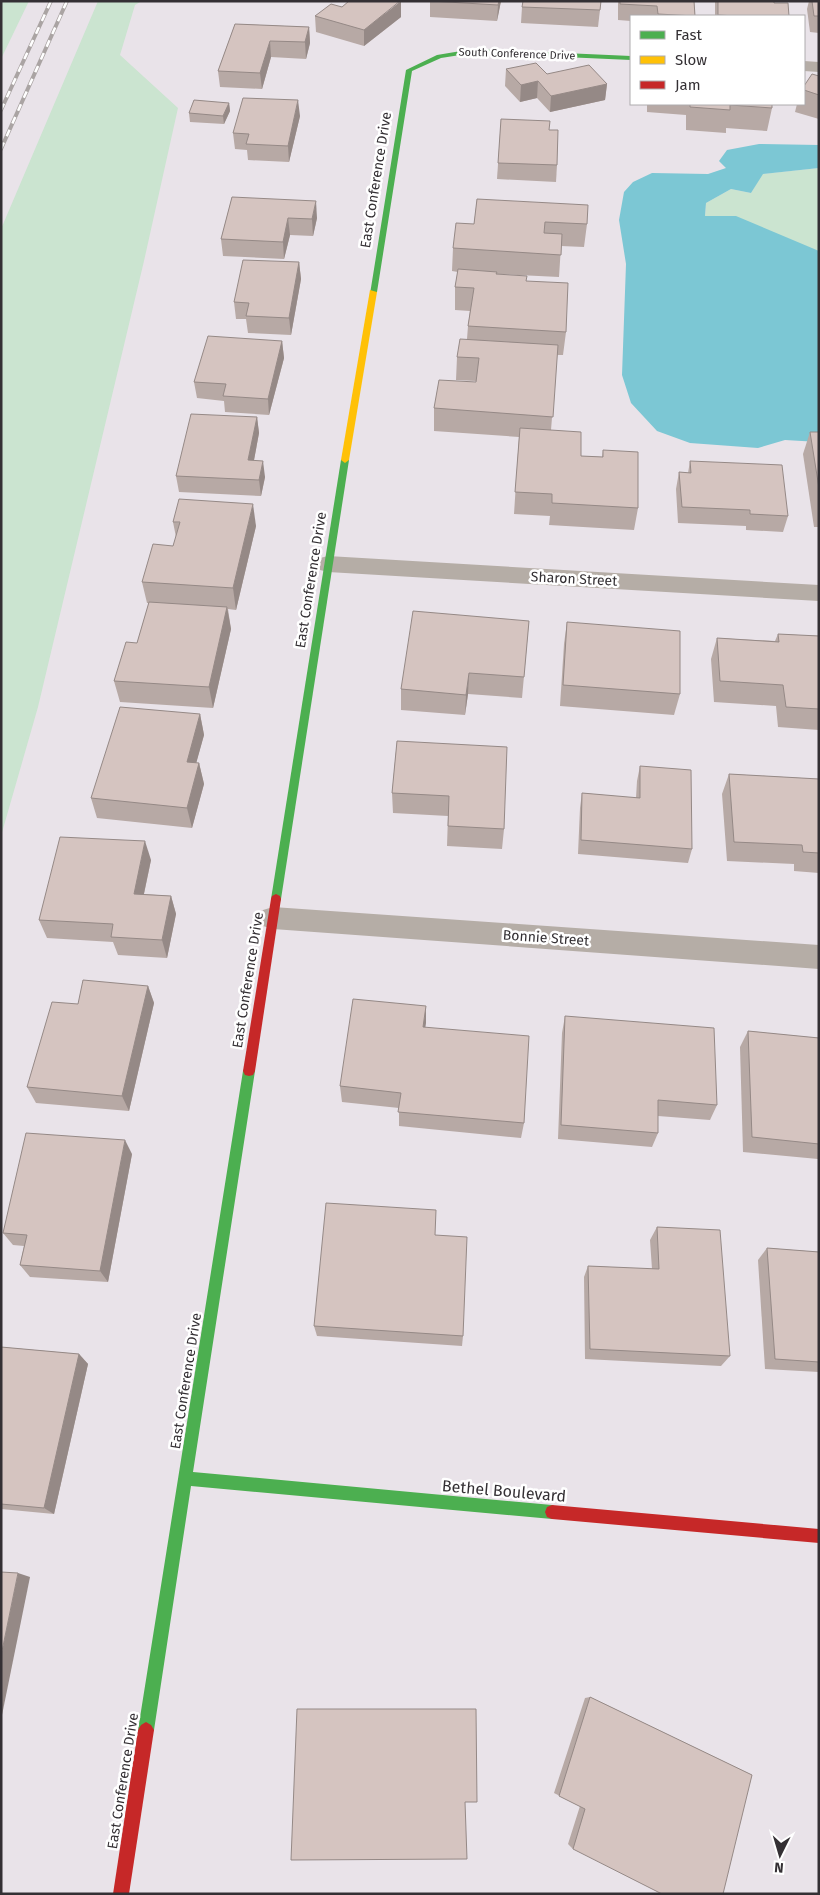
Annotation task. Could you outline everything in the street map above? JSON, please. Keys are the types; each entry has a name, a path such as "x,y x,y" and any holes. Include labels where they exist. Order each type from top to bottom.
{"street":[{"name":"South Conference Drive","path":"409,72 424,60 446,53 472,51 630,58"},
{"path":"805,66 819,67"},
{"name":"East Conference Drive","path":"121,1894 328,564 409,72"},
{"name":"Sharon Street","path":"328,564 819,593"},
{"name":"Bonnie Street","path":"273,918 819,957"},
{"name":"Bethel Boulevard","path":"186,1478 819,1536"}],"green space":[{"path":"1,1 29,1 1,59"},
{"path":"98,1 142,1 135,5 120,55 178,108 144,261 38,707 1,836 1,229"},
{"path":"819,168 819,251 705,216 706,203 731,189 751,193 762,174"}],"water":[{"path":"759,144 819,145 819,168 763,174 751,193 731,189 706,203 705,216 736,216 819,251 819,442 785,440 758,448 690,443 657,431 631,403 622,375 626,264 619,220 624,192 633,182 652,173 708,174 726,168 719,161 727,150"}],"building":[{"path":"349,1 400,1 364,30 315,16 331,4 342,7"},
{"path":"430,1 499,1 498,5"},
{"path":"523,1 601,1 600,10 522,7"},
{"path":"620,1 694,1 695,15 658,14 657,6 620,4"},
{"path":"718,1 774,1 774,3 788,3 789,15 718,15"},
{"path":"812,1 819,1 819,16 814,16"},
{"path":"235,24 309,27 305,42 270,41 260,73 218,71"},
{"path":"536,63 547,74 589,65 607,84 551,96 538,81 521,85 506,69"},
{"path":"812,74 819,76 819,95 805,90 805,84"},
{"path":"243,98 298,100 288,146 246,144 249,134 233,133"},
{"path":"194,100 229,103 223,116 189,113"},
{"path":"690,105 730,105 730,110 690,107"},
{"path":"730,105 772,105 772,108"},
{"path":"501,119 550,121 549,130 558,130 557,165 498,163"},
{"path":"232,197 316,201 312,219 288,218 283,242 221,239"},
{"path":"477,199 588,205 587,224 545,222 544,233 562,234 561,255 453,248 456,223 474,224"},
{"path":"243,260 299,262 289,318 246,316 249,303 234,302"},
{"path":"458,269 527,276 526,281 568,283 566,332 468,326 474,288 455,287"},
{"path":"208,336 282,341 268,399 223,396 226,384 194,382"},
{"path":"460,339 558,345 553,417 434,408 439,380 476,382 479,358 457,357"},
{"path":"191,414 257,417 248,460 263,461 259,480 176,476"},
{"path":"520,428 581,432 581,456 603,457 603,450 638,452 638,508 552,503 552,494 515,492"},
{"path":"810,432 819,432 819,488"},
{"path":"690,461 782,465 788,516 750,514 750,510 682,507 679,472 691,473"},
{"path":"179,499 253,504 233,588 142,582 153,544 173,546 180,522 173,522"},
{"path":"149,602 227,607 209,687 114,681 126,642 137,643"},
{"path":"413,611 529,621 524,677 469,673 466,695 401,689"},
{"path":"567,622 680,631 680,694 563,685"},
{"path":"778,634 819,636 819,709 786,707 783,685 720,681 717,638 779,642"},
{"path":"120,707 200,714 187,762 199,763 187,808 91,798"},
{"path":"397,741 507,747 504,829 448,826 449,796 392,793"},
{"path":"640,766 691,770 692,849 581,840 582,793 640,798"},
{"path":"729,774 819,779 819,853 803,852 802,845 734,842"},
{"path":"60,837 145,841 134,894 171,896 162,940 111,937 113,924 39,920"},
{"path":"83,980 148,986 122,1096 27,1087 52,1002 78,1004"},
{"path":"353,999 426,1006 423,1027 529,1036 524,1123 398,1112 401,1093 340,1086"},
{"path":"565,1016 714,1028 717,1105 658,1100 658,1133 561,1125"},
{"path":"748,1031 819,1038 819,1144 752,1137"},
{"path":"26,1133 125,1140 100,1271 20,1265 27,1235 3,1233"},
{"path":"326,1203 436,1210 435,1235 467,1237 463,1336 314,1326"},
{"path":"657,1227 720,1230 730,1356 590,1349 588,1266 659,1269"},
{"path":"767,1248 819,1252 819,1362 775,1359"},
{"path":"1,1347 79,1354 44,1508 1,1504"},
{"path":"1,1572 18,1573 1,1656"},
{"path":"590,1697 752,1775 723,1894 662,1894 573,1849 585,1809 559,1796"},
{"path":"297,1709 476,1709 477,1802 465,1802 467,1859 291,1860"}],"railway":[{"path":"1,110 51,1"},
{"path":"1,149 67,1"}],"traffic: fast":[{"path":"373,292 409,70 439,56 473,51 630,58"},
{"path":"276,899 345,460"},
{"path":"146,1730 249,1071"},
{"path":"186,1478 552,1512"}],"traffic: slow":[{"path":"345,460 373,292"}],"traffic: jam":[{"path":"249,1071 276,899"},
{"path":"552,1512 819,1536"},
{"path":"121,1894 146,1730"}]}
